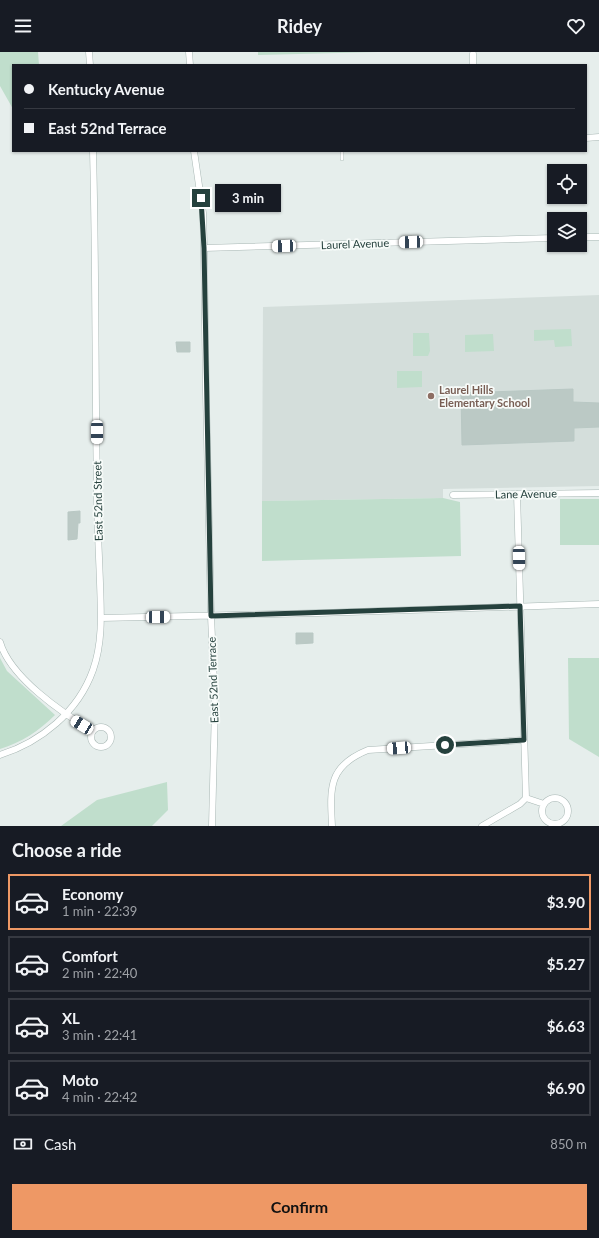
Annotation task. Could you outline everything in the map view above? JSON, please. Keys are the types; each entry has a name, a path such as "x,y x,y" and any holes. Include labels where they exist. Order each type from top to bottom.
{"street":[{"path":"89,52 90,64"},
{"path":"189,52 190,64"},
{"path":"473,54 473,64"},
{"path":"587,138 599,137"},
{"name":"East 52nd Street","path":"0,755 18,749 44,735 66,715 82,695 94,670 100,643 102,618 97,491 96,305 92,152"},
{"name":"East 52nd Terrace","path":"194,152 203,213 204,248 211,616 215,706 212,826"},
{"path":"587,237 599,237"},
{"name":"Laurel Avenue","path":"204,248 547,238"},
{"name":"Lane Avenue","path":"453,495 599,493"},
{"path":"482,826 520,804 526,798 517,494"},
{"path":"102,618 599,604"},
{"path":"0,642 2,650 13,668 66,715 93,731"},
{"path":"332,826 331,796 333,782 341,768 353,756 368,750 524,740"},
{"path":"526,798 544,804"},
{"path":"559,798 566,804 568,813 560,822 548,822 542,812 544,804 550,799 559,798"}],"lane":[{"path":"342,152 342,159"}],"shaded area":[{"name":"Laurel Hills Elementary School","path":"599,295 599,486 443,489 443,498 262,501 263,307"}],"green space":[{"path":"0,52 38,52 39,64 12,64 12,107 0,86"},
{"path":"258,52 378,52 258,55"},
{"path":"571,329 572,346 555,347 554,340 534,341 534,330"},
{"path":"413,333 429,333 430,351 428,356 413,356"},
{"path":"493,334 494,351 465,352 465,335"},
{"path":"397,371 422,371 422,387 397,388"},
{"path":"443,498 460,502 461,556 262,561 262,501"},
{"path":"560,499 599,499 599,545 560,545"},
{"path":"0,658 7,671 55,715 30,735 16,743 0,749"},
{"path":"568,658 599,658 599,757 569,739"},
{"path":"167,782 168,810 152,826 61,826 97,800"}],"building":[{"path":"176,342 190,342 190,352 177,352"},
{"path":"573,389 573,402 599,403 599,427 574,428 574,441 462,445 461,393"},
{"path":"80,511 80,523 78,523 77,539 68,540 68,512"},
{"path":"296,633 313,633 313,643 296,644"}],"place":[{"name":"Laurel Hills Elementary School","path":"431,396"}],"route":[{"path":"201,198 204,248 211,616 520,606 524,740 445,745"}]}
